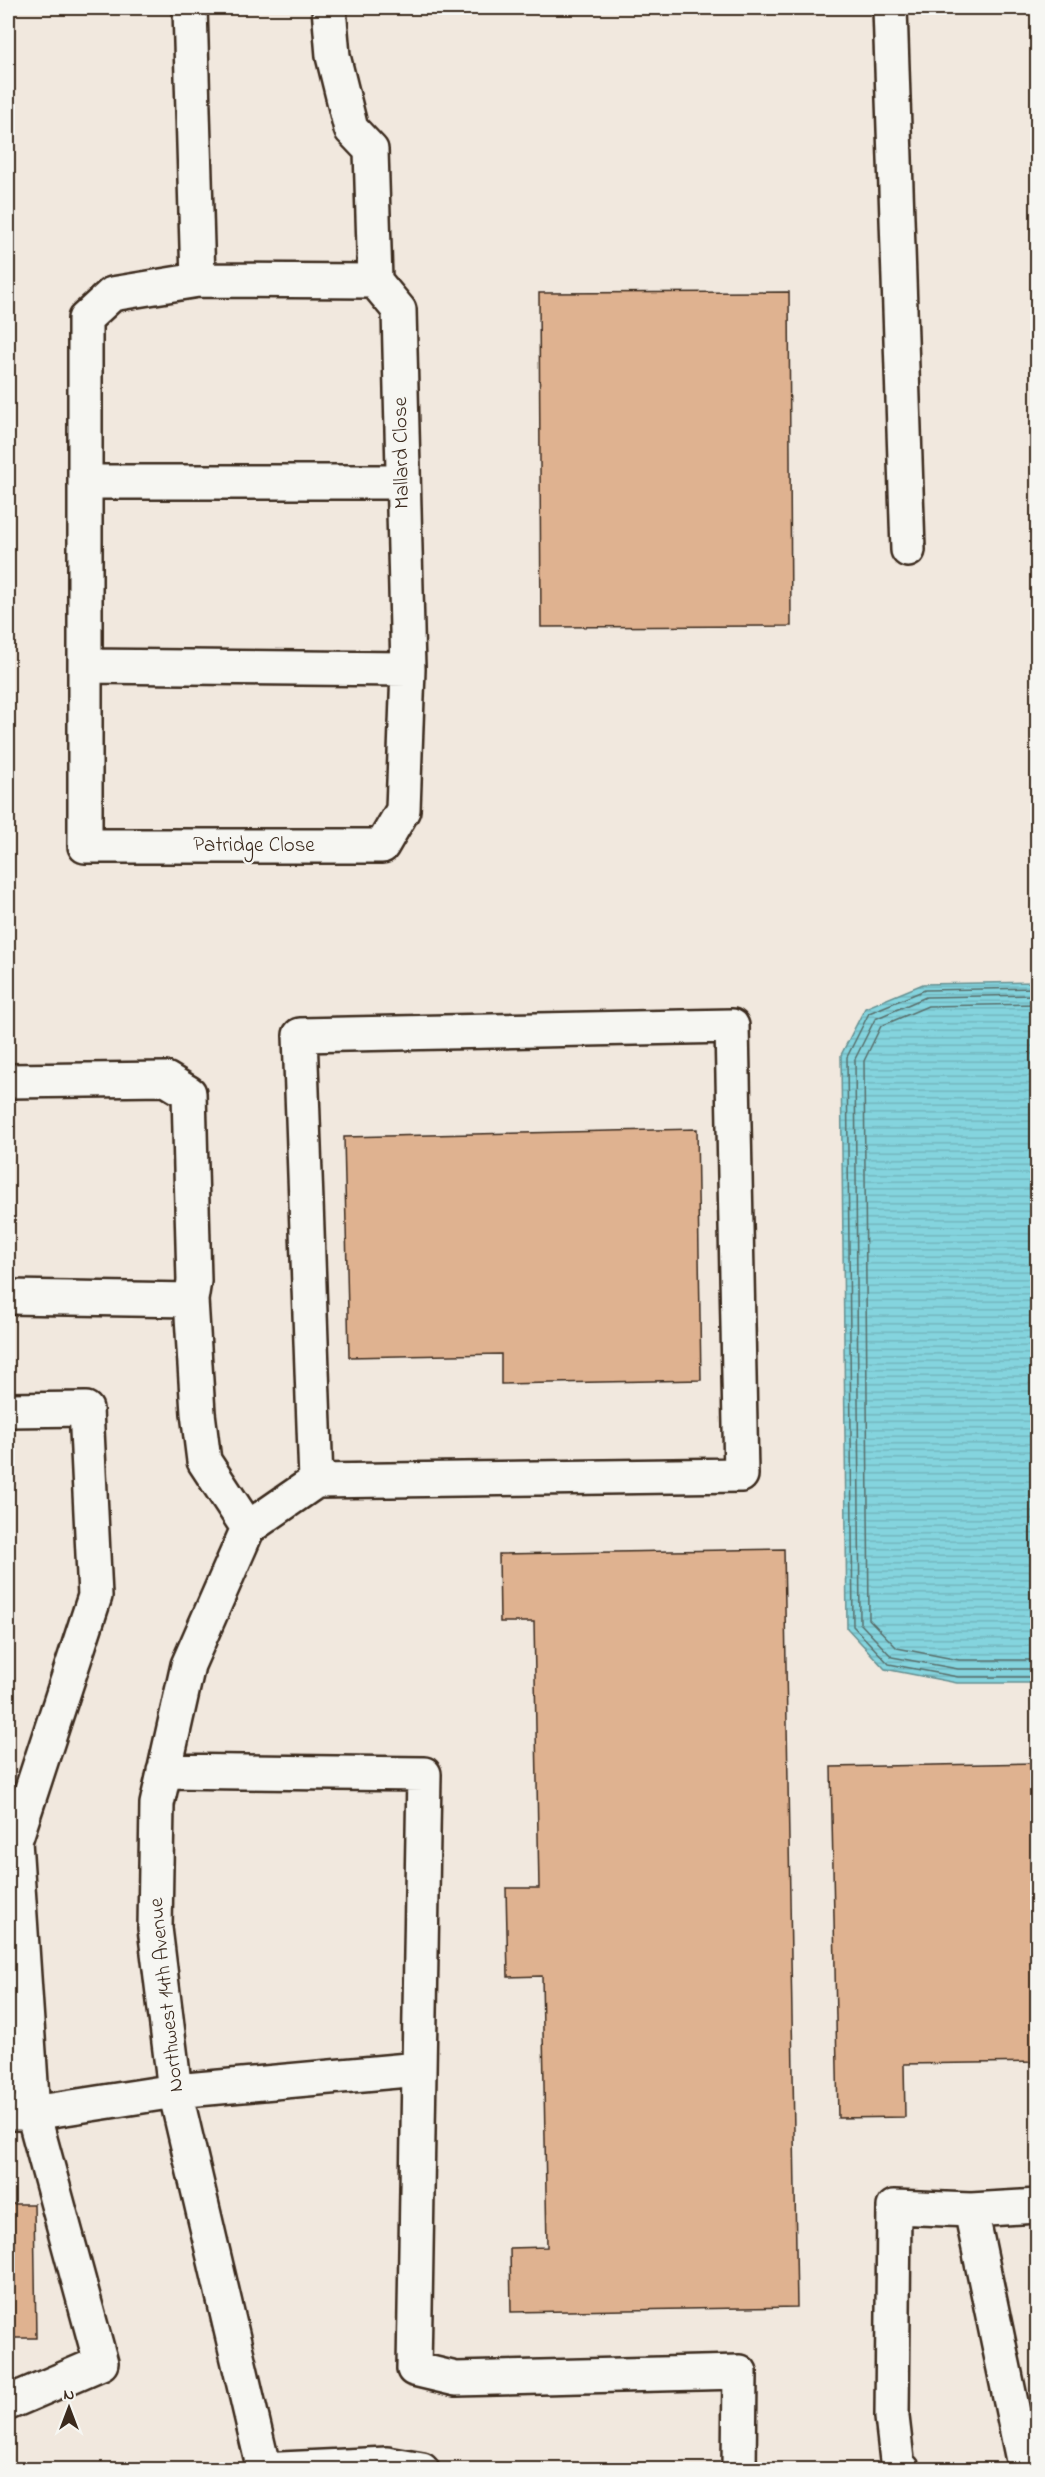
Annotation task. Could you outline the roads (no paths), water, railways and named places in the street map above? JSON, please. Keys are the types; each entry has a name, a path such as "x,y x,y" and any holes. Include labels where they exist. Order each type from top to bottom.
{"street":[{"path":"190,8 198,280"},
{"path":"328,8 333,56 351,129 371,150 375,281 198,280 112,294 85,318 85,666 408,669"},
{"path":"890,8 908,549"},
{"name":"Mallard Close","path":"375,281 399,310 408,669 403,810"},
{"path":"85,482 403,482"},
{"name":"Patridge Close","path":"85,666 85,846 382,846 403,810"},
{"path":"8,1081 166,1079 189,1093 194,1281 190,1300 198,1413 204,1461 248,1528 316,1481 741,1475 732,1026 300,1035 316,1481"},
{"path":"8,1298 190,1300"},
{"path":"8,1410 86,1409 95,1596 15,1841 20,2113 101,2363 8,2403"},
{"name":"Northwest 14th Avenue","path":"248,1528 188,1665 157,1804 156,1928 175,2091 262,2469"},
{"path":"164,1771 424,1774 414,2369 456,2379 740,2372 739,2469"},
{"path":"20,2113 175,2091 418,2068"},
{"path":"903,2469 898,2469 891,2417 894,2206 971,2210 1038,2206"},
{"path":"971,2210 1022,2466"},
{"path":"262,2469 387,2464 422,2469"}],"water":[{"path":"1037,982 1037,1683 957,1683 885,1669 847,1628 841,1055 865,1008 923,984"}]}
